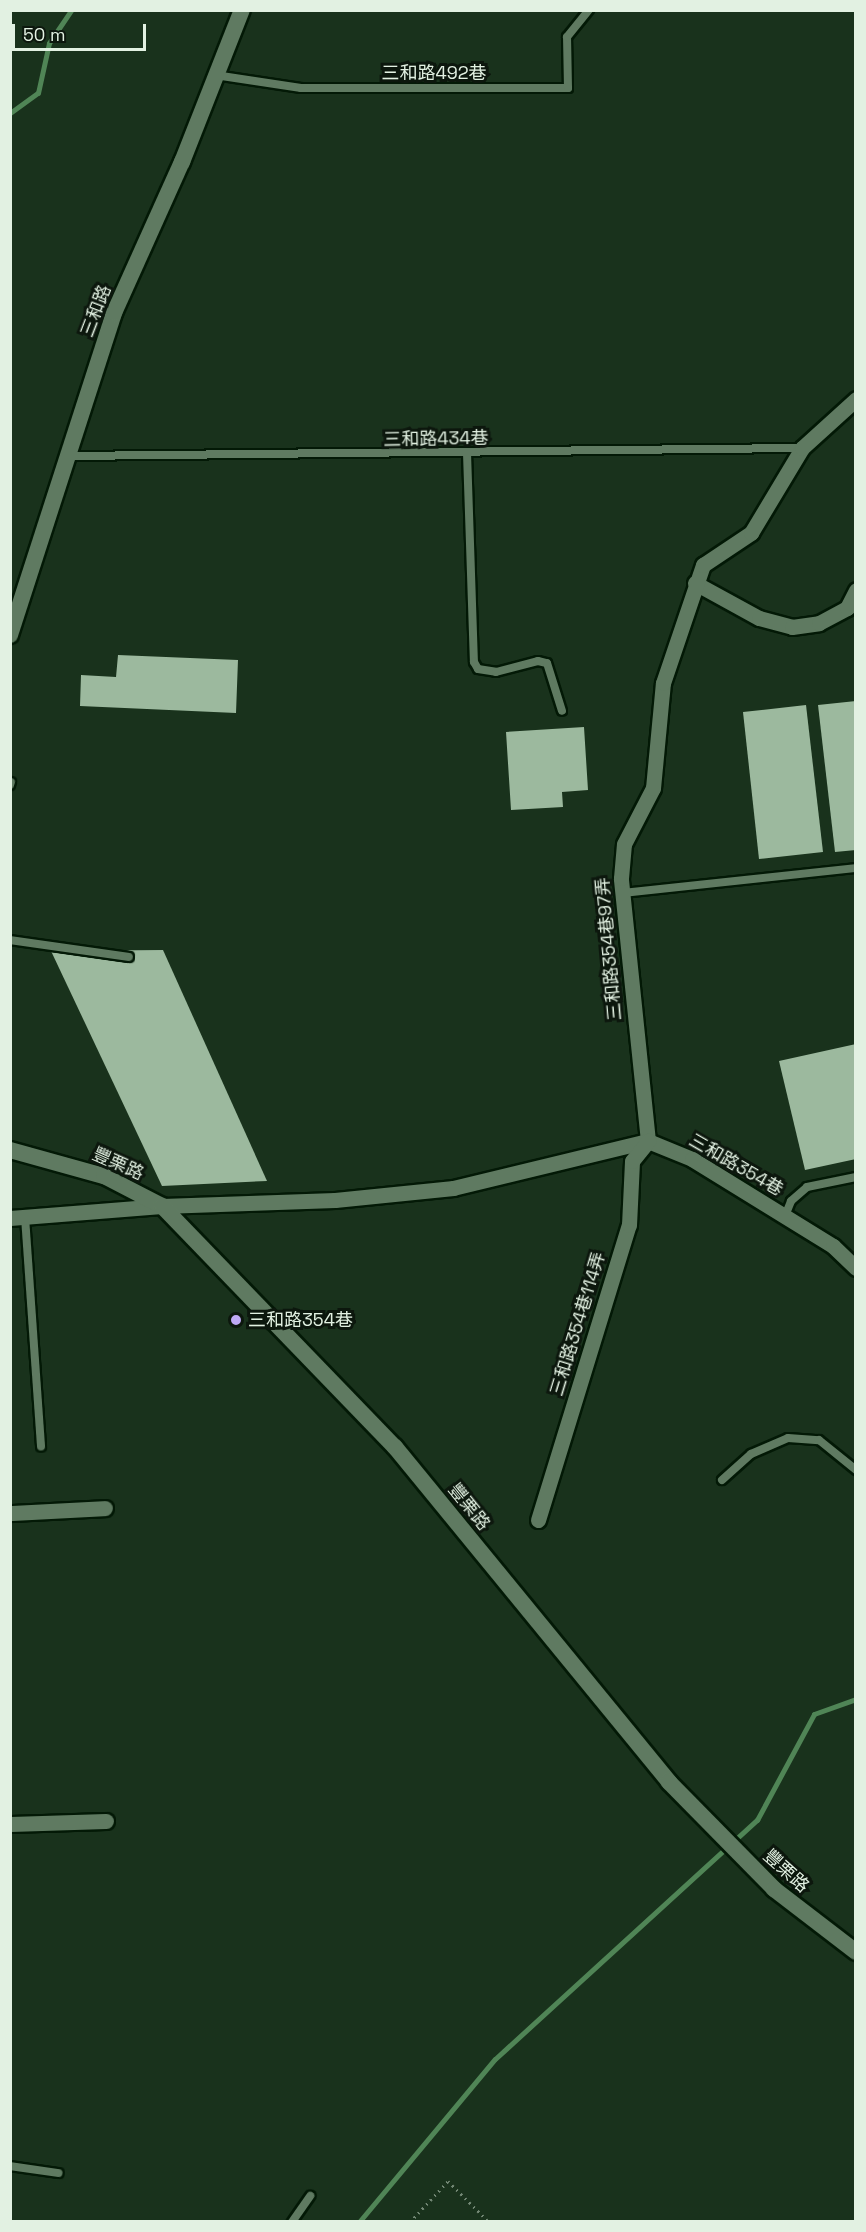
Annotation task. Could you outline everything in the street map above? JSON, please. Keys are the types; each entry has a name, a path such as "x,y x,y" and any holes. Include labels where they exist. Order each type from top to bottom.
{"street":[{"name":"三和路","path":"10,634 71,456 114,313 182,162 242,10"},
{"name":"三和路354巷97弄","path":"648,1141 622,893 624,844 653,788 663,683 703,565 751,533 802,448 855,399"},
{"path":"695,583 759,618 792,627 819,623 851,611 855,590"},
{"path":"18,1217 162,1206 335,1200 453,1188 648,1141"},
{"name":"三和路354巷","path":"648,1141 692,1159 785,1216 833,1246 855,1268"},
{"name":"三和路354巷114弄","path":"538,1520 629,1225 632,1161 648,1141"},
{"name":"豐栗路","path":"10,1150 104,1176 162,1206 395,1447 669,1782 774,1889 855,1952"},
{"path":"10,1513 105,1508"},
{"path":"10,1824 106,1821"}],"lane":[{"name":"三和路492巷","path":"215,75 301,88 568,88 567,37 589,10"},
{"name":"三和路434巷","path":"71,456 802,448"},
{"path":"467,453 474,662 478,669 496,672 538,661 547,663 561,711"},
{"path":"622,893 855,868"},
{"path":"10,940 129,957"},
{"path":"785,1216 791,1201 807,1187 855,1178"},
{"path":"18,1217 41,1446"},
{"path":"722,1480 752,1454 788,1438 819,1440 855,1470"},
{"path":"10,2166 58,2173"},
{"path":"292,2222 310,2196"}],"path":[{"path":"410,2222 448,2181 489,2222"}],"building":[{"path":"118,655 238,660 236,713 80,706 81,675 116,677"},
{"path":"856,701 856,850 835,852 818,705"},
{"path":"806,705 823,852 759,859 743,712"},
{"path":"584,727 588,790 562,792 563,807 511,810 506,732"},
{"path":"163,950 267,1181 162,1186 51,951"},
{"path":"856,1044 856,1159 805,1170 779,1061"}],"waterway":[{"path":"10,113 38,93 49,43 71,10"},
{"path":"359,2222 495,2059 757,1820 814,1714 856,1699"}],"place":[{"name":"三和路354巷","path":"236,1320"}]}
